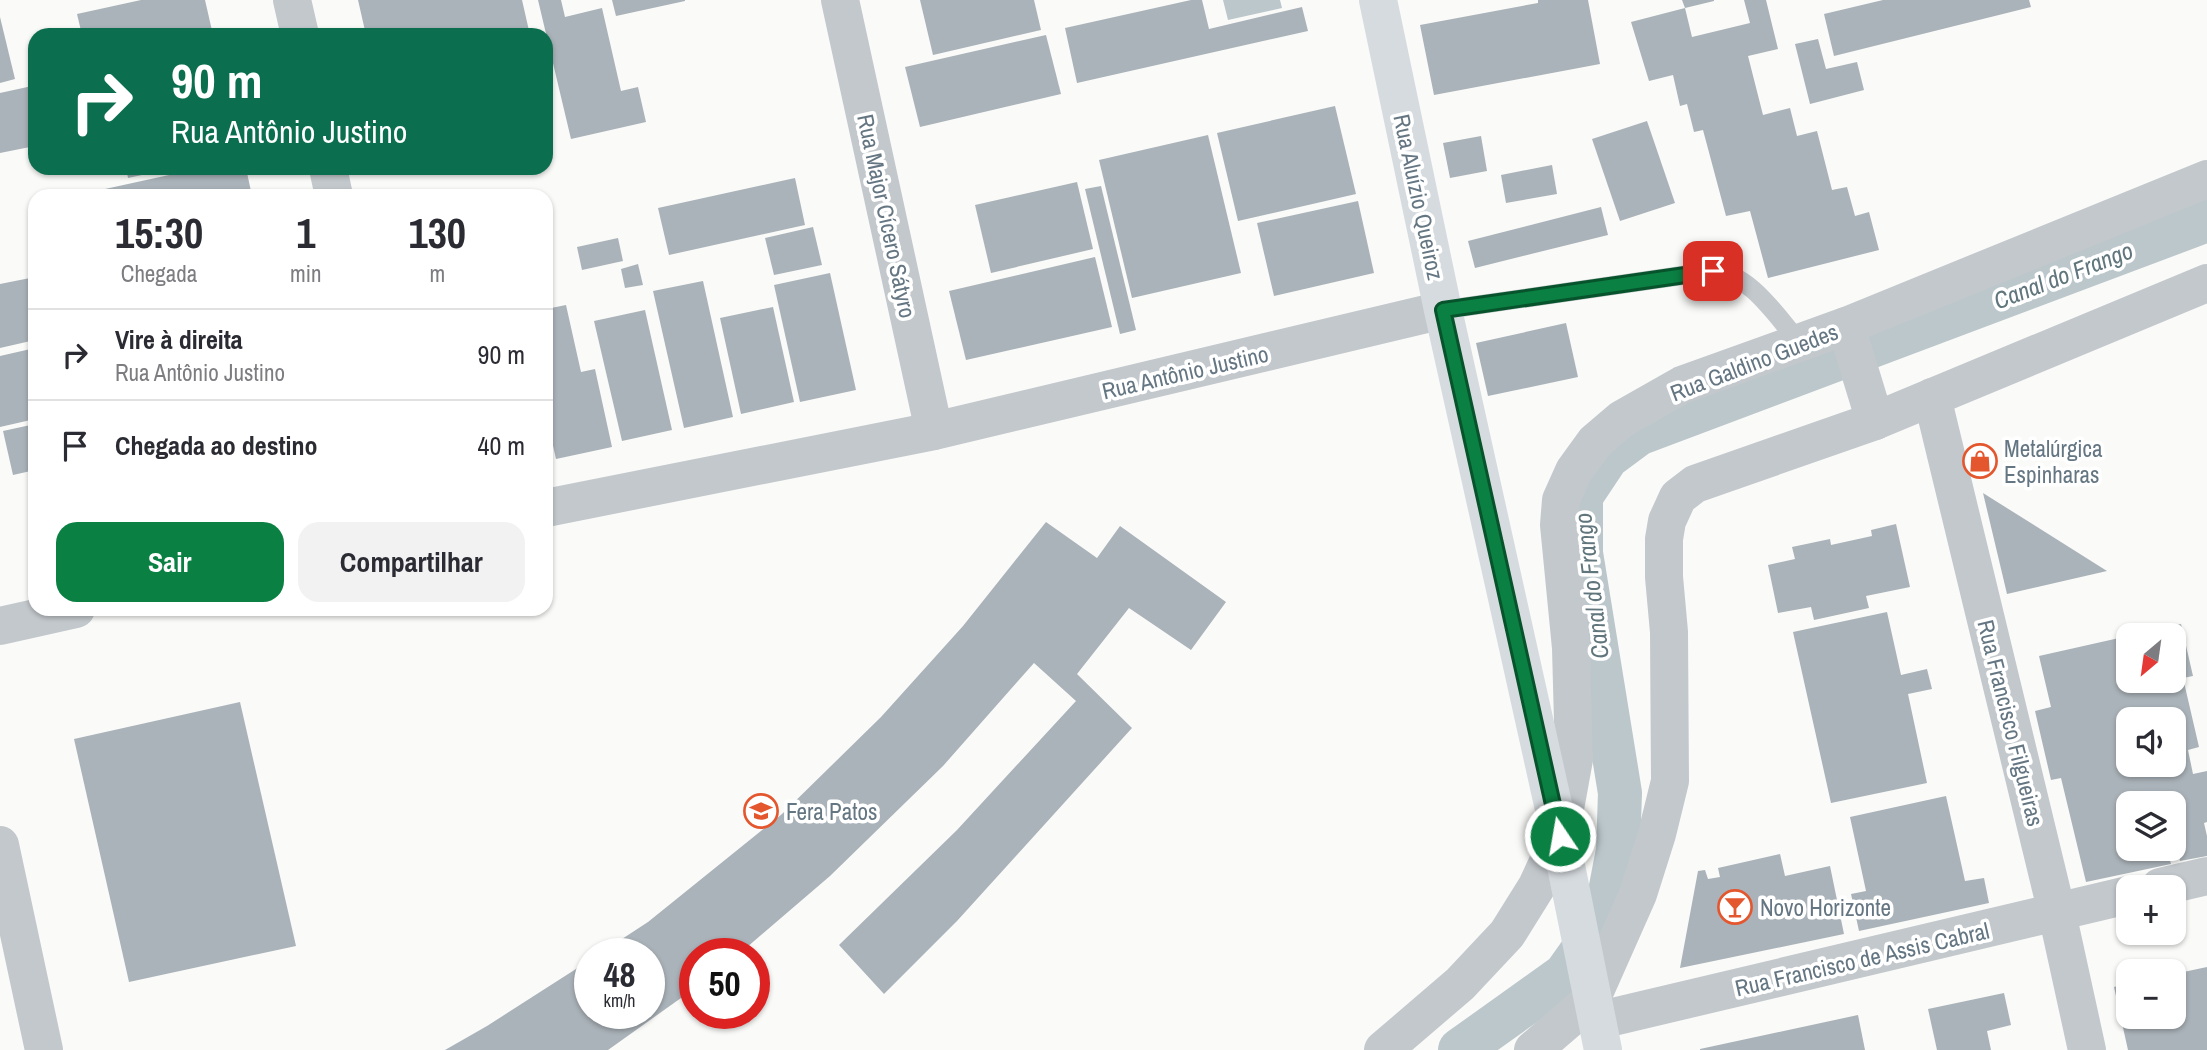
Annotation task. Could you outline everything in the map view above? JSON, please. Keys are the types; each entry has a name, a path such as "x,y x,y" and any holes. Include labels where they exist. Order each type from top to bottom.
{"main road":[{"name":"Rua Aluízio Queiroz","path":"1378,0 1443,310 1560,836 1594,1010"}],"street":[{"path":"292,0 298,28"},
{"name":"Rua Major Cícero Sátyro","path":"840,0 934,431"},
{"name":"Rua Galdino Guedes","path":"1383,1050 1461,984 1507,934 1537,886 1560,836 1574,759 1571,648 1559,524 1560,500 1574,471 1595,442 1622,419 1682,386 1846,326 2207,179"},
{"path":"1533,1050 1594,1010 1639,894 1670,781 1669,632 1664,539 1667,521 1678,497 1695,484 1875,421 2207,283"},
{"name":"Rua Antônio Justino","path":"553,507 934,431 1443,310"},
{"path":"1846,326 1875,421"},
{"name":"Rua Francisco Filgueiras","path":"1932,397 2057,913 2087,1050"},
{"path":"0,626 45,616"},
{"path":"0,845 44,1050"},
{"path":"2186,881 2207,876"},
{"name":"Rua Francisco de Assis Cabral","path":"1594,1010 2057,913 2116,898"}],"lane":[{"name":"Rua Antônio Justino","path":"1443,310 1720,271 1728,272 1748,285 1800,342"}],"shaded area":[{"path":"1223,0 1280,0 1282,8 1228,20"}],"building":[{"path":"141,0 205,0 211,28 80,28 77,14"},
{"path":"358,0 522,0 528,28 364,28"},
{"path":"538,0 561,0 565,17 602,8 621,91 638,87 646,122 571,139 553,63 553,28 545,28"},
{"path":"612,0 685,0 685,1 616,16"},
{"path":"920,0 1034,0 1041,30 933,55"},
{"path":"1191,0 1202,0 1209,29 1302,7 1308,31 1077,83 1065,28"},
{"path":"1538,0 1588,0 1600,64 1434,95 1420,25 1538,3"},
{"path":"1682,0 1714,0 1714,1 1685,8"},
{"path":"1744,0 1766,0 1778,49 1748,56 1763,115 1790,108 1797,136 1817,131 1832,190 1847,187 1855,216 1869,212 1879,250 1768,278 1750,211 1726,216 1703,130 1694,132 1687,104 1680,106 1673,75 1649,81 1631,22 1685,8 1692,37 1750,23"},
{"path":"1883,0 2029,0 2031,7 1834,56 1824,14"},
{"path":"0,17 15,79 0,83"},
{"path":"1046,35 1061,94 920,127 905,67"},
{"path":"1818,39 1826,69 1857,62 1864,90 1810,104 1795,44"},
{"path":"28,87 28,147 0,153 0,93"},
{"path":"1335,106 1356,194 1238,221 1217,133"},
{"path":"1647,121 1675,203 1620,221 1592,139"},
{"path":"1208,135 1241,273 1132,298 1099,160"},
{"path":"1481,136 1487,171 1450,178 1443,143"},
{"path":"1552,165 1557,194 1506,203 1501,175"},
{"path":"169,175 248,175 250,189 105,189"},
{"path":"795,178 805,225 669,255 658,208"},
{"path":"1077,182 1093,249 991,273 975,205"},
{"path":"1101,186 1136,330 1120,334 1085,189"},
{"path":"1358,201 1374,273 1274,296 1257,223"},
{"path":"1601,207 1608,235 1475,268 1468,241"},
{"path":"813,227 822,265 774,275 765,238"},
{"path":"618,238 623,261 582,270 577,247"},
{"path":"1095,257 1112,327 966,360 949,291"},
{"path":"638,264 643,285 625,288 621,269"},
{"path":"830,273 856,390 800,402 774,285"},
{"path":"28,278 28,342 0,348 0,284"},
{"path":"703,281 733,417 684,428 653,291"},
{"path":"566,305 581,372 595,369 612,447 556,459 553,446 553,308"},
{"path":"773,307 794,402 741,414 720,318"},
{"path":"645,310 672,430 622,441 594,321"},
{"path":"1566,323 1578,377 1488,396 1476,343"},
{"path":"28,350 28,421 0,427 0,356"},
{"path":"28,426 28,472 13,475 3,431"},
{"path":"1983,493 2107,571 2007,594"},
{"path":"1046,522 1097,558 1120,526 1226,602 1191,650 1129,608 1077,674 1132,728 957,921 884,994 839,945 957,830 1076,701 1034,663 943,766 830,876 758,938 679,938 679,999 665,1009 665,938 624,938 648,922 782,814 881,717 963,626"},
{"path":"1896,524 1910,587 1866,596 1869,608 1814,620 1811,607 1778,613 1768,565 1795,559 1792,547 1830,539 1831,545 1872,536 1871,530"},
{"path":"1887,612 1901,675 1927,669 1932,689 1908,694 1927,783 1831,803 1793,632"},
{"path":"2116,639 2116,693 2186,691 2199,747 2188,750 2193,774 2207,771 2207,822 2204,823 2207,856 2186,860 2186,791 2116,791 2116,861 2170,861 2171,864 2086,882 2061,778 2051,780 2035,711 2051,707 2039,656"},
{"path":"2186,646 2193,676 2186,677"},
{"path":"240,702 296,946 129,982 74,739"},
{"path":"1946,796 1965,881 1984,878 1989,903 1859,931 1851,894 1866,891 1850,817"},
{"path":"1780,854 1785,876 1830,866 1844,934 1680,968 1698,871 1705,870 1708,879 1720,877 1718,868"},
{"path":"2207,967 2207,1050 2128,1050 2123,1029 2186,1029 2186,971"},
{"path":"574,970 574,1029 637,1029 608,1050 445,1050"},
{"path":"2004,993 2011,1025 1987,1031 1991,1050 1937,1050 1928,1009"},
{"path":"1858,1015 1865,1050 1700,1050 1700,1049"}],"waterway":[{"name":"Canal do Frango","path":"1460,1050 1565,975 1592,937 1610,892 1618,850 1620,793 1581,553 1581,496 1607,457 1638,434 2207,220"}],"place":[{"name":"Metalúrgica Espinharas","path":"1980,461"},
{"name":"Fera Patos","path":"761,811"},
{"name":"Novo Horizonte","path":"1735,907"}],"route":[{"path":"1560,836 1443,310 1713,271"}]}
